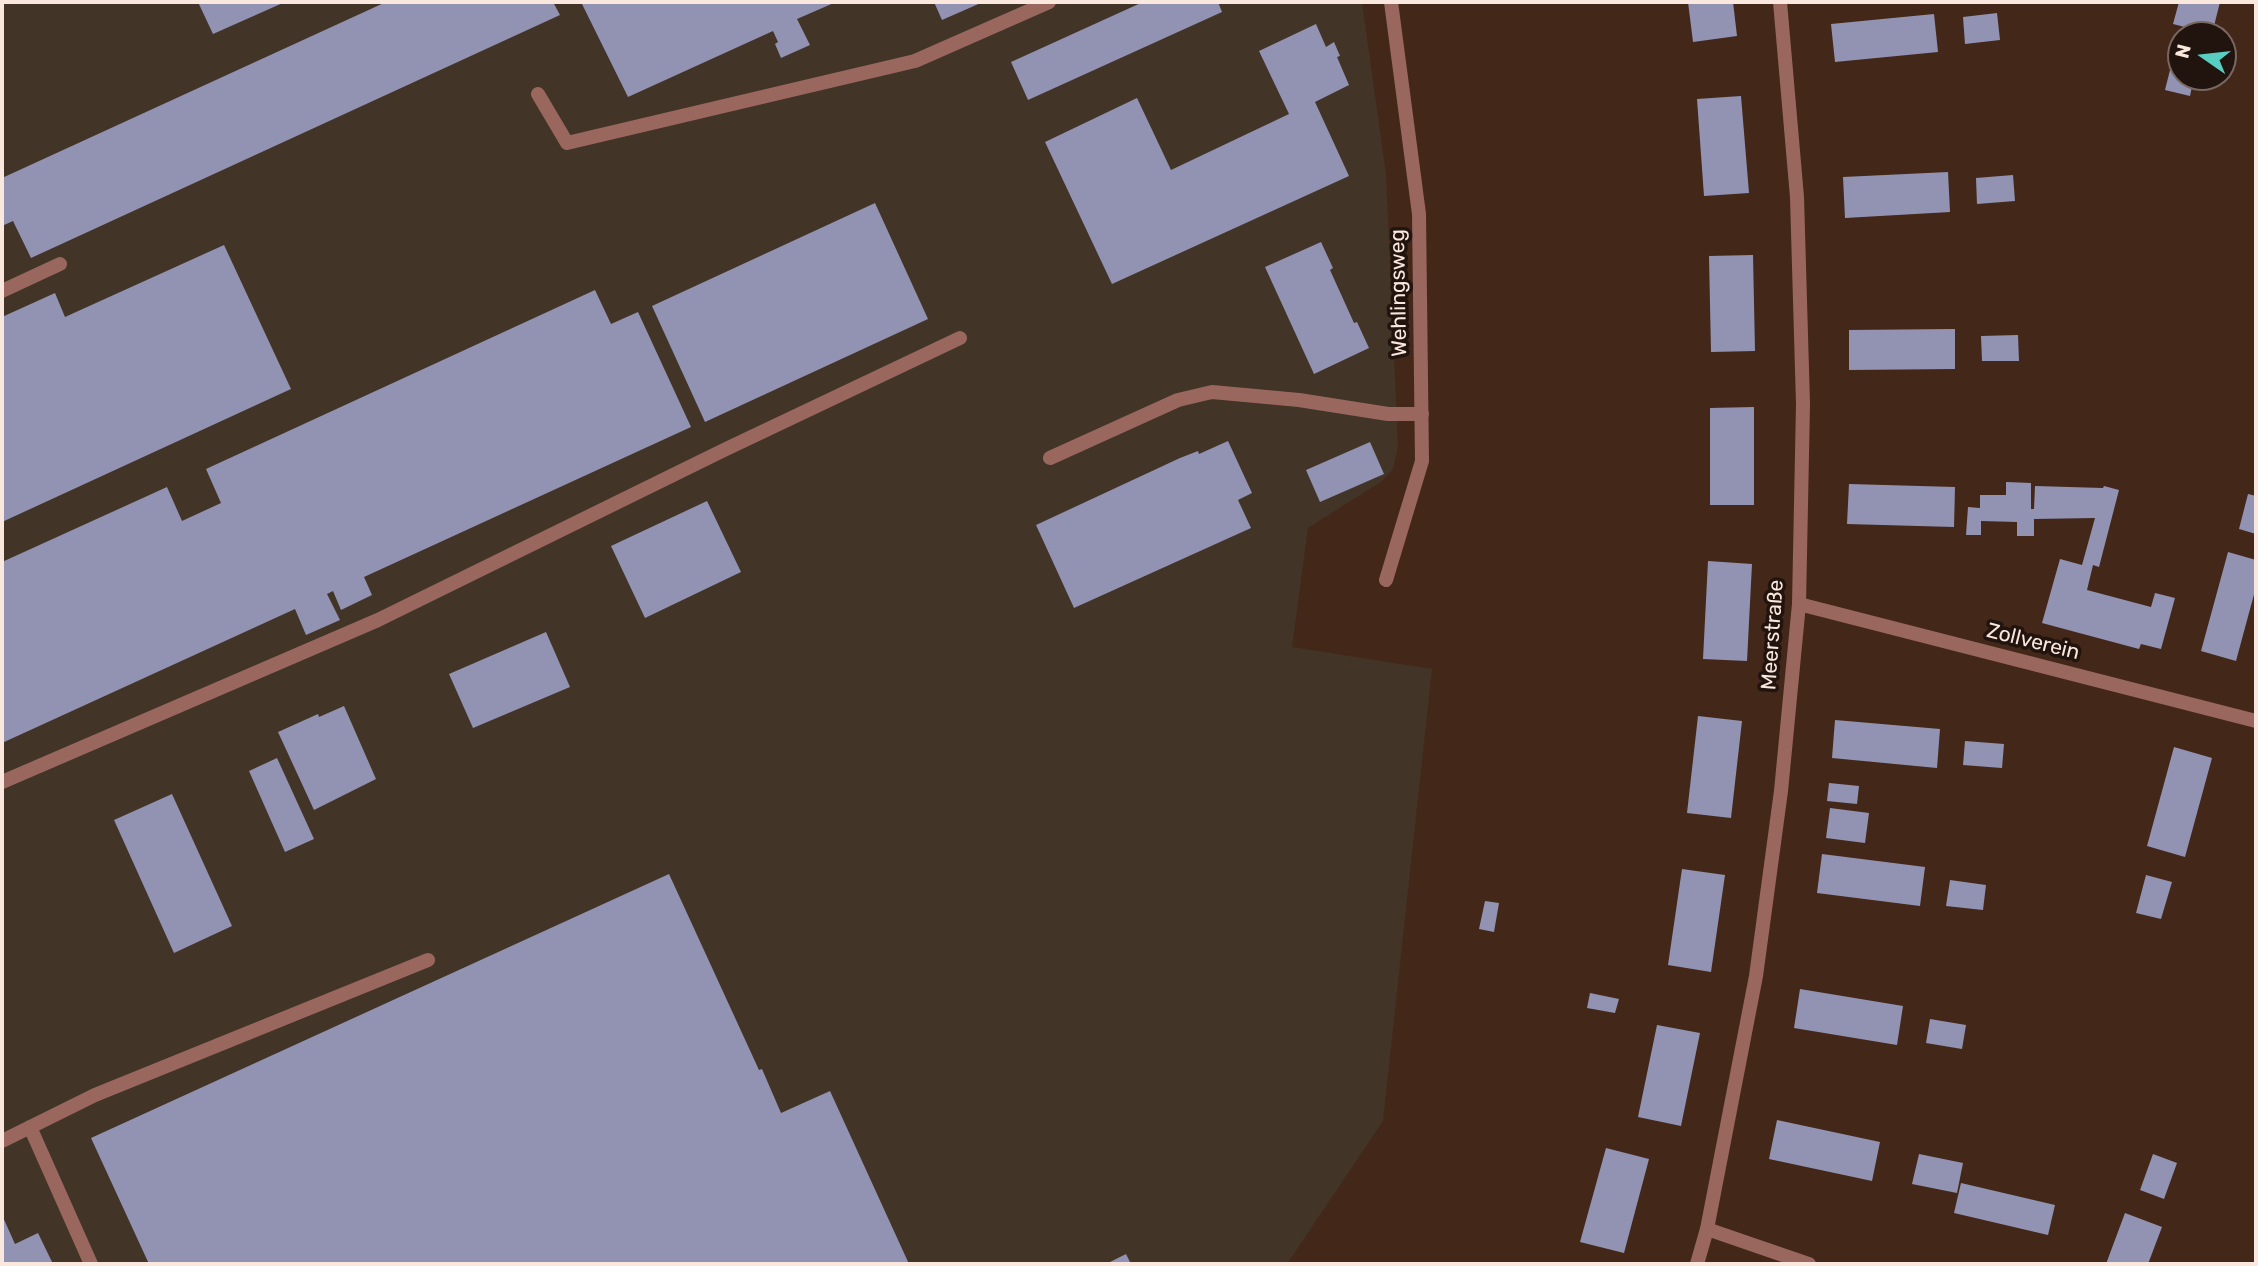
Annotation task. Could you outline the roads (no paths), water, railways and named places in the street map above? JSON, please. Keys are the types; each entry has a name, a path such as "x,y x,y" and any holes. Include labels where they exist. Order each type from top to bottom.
{"street":[{"path":"538,94 566,143 915,61 1049,2"},
{"name":"Wehlingsweg","path":"1386,580 1422,461 1419,214 1391,2"},
{"name":"Meerstraße","path":"1697,1264 1707,1229 1756,976 1781,791 1799,604 1803,404 1797,197 1780,2"},
{"path":"2,291 60,264"},
{"path":"2,782 378,620 724,450 960,338"},
{"path":"1050,458 1178,400 1212,392 1299,400 1388,414 1422,414"},
{"name":"Zollverein","path":"1799,604 2256,721"},
{"path":"2,1141 95,1095 428,960"},
{"path":"30,1127 91,1264"},
{"path":"1707,1229 1809,1264"}]}
